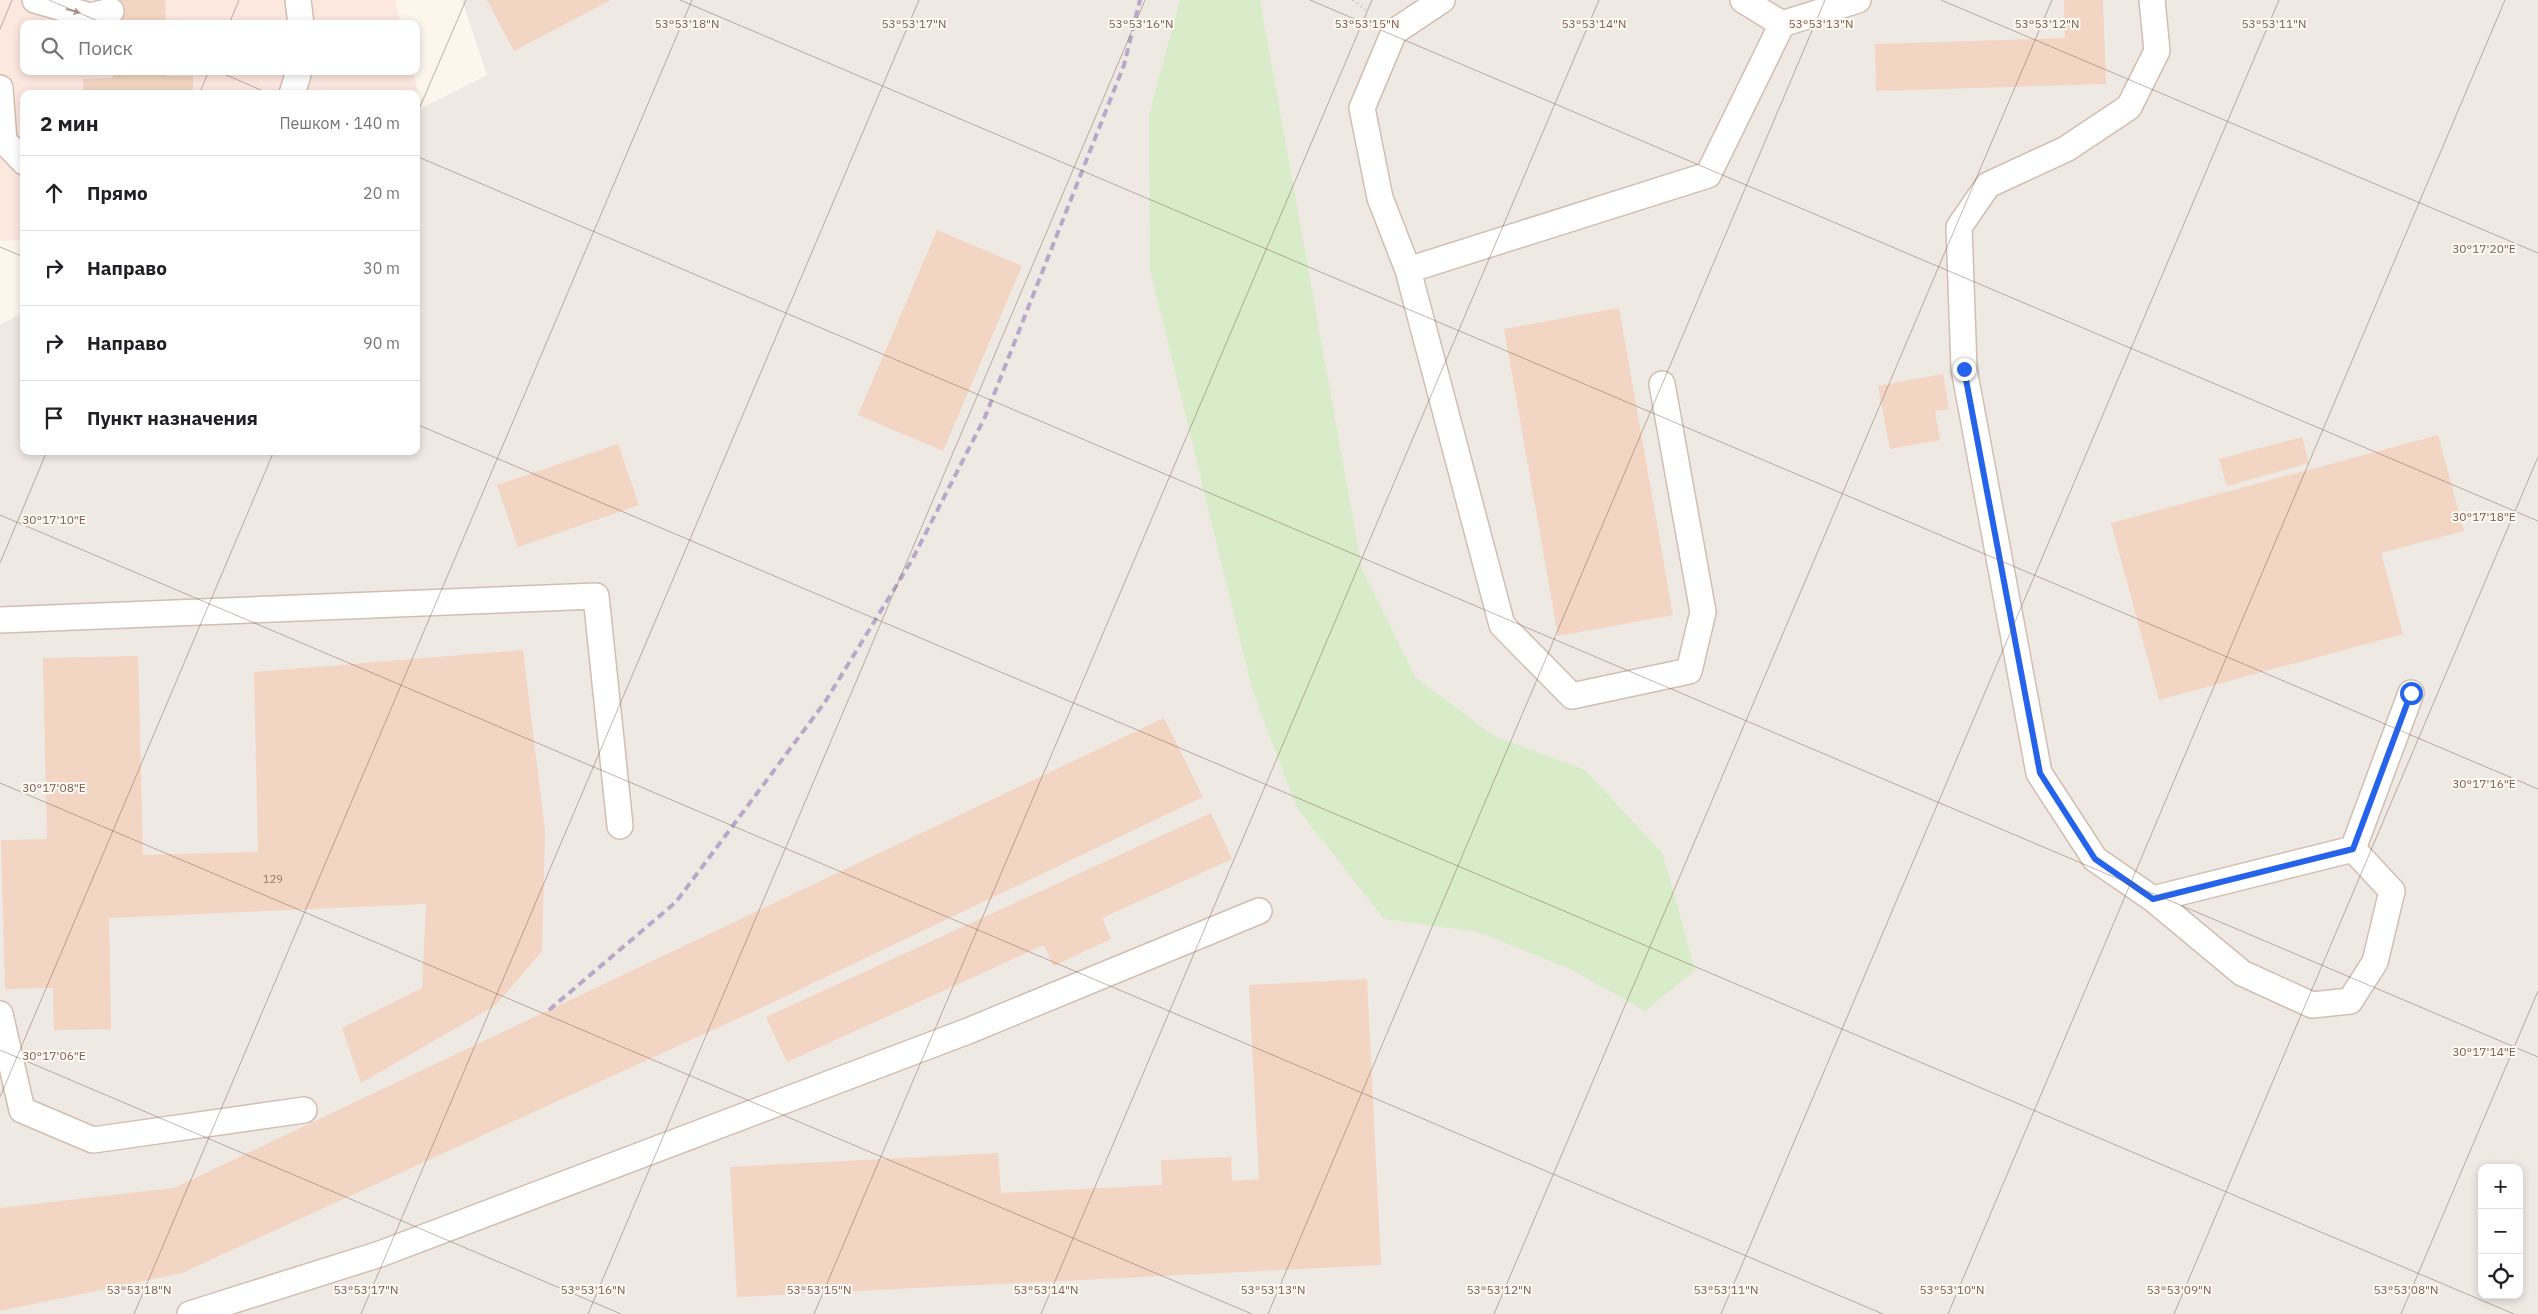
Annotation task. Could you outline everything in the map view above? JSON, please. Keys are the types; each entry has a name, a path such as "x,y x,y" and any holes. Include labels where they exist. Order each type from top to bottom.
{"lane":[{"path":"35,0 90,16 111,11"},
{"path":"298,0 300,20"},
{"path":"1442,0 1394,32 1362,108 1380,198 1408,270 1502,625 1572,696 1689,671 1703,612 1662,384"},
{"path":"1743,0 1782,24"},
{"path":"1408,270 1708,175 1782,24 1858,0"},
{"path":"2152,0 2158,51 2129,107 2066,149 1988,185 1959,227 1964,369 2040,773 2095,859 2153,899 2242,973 2312,1005 2350,1001 2375,962 2392,891 2353,849"},
{"path":"293,90 298,75"},
{"path":"0,88 4,140 20,158"},
{"path":"0,620 596,596 620,826"},
{"path":"2353,849 2411,693"},
{"path":"2153,899 2353,849"},
{"path":"190,1314 390,1251 968,1031 1259,911"},
{"path":"0,1014 22,1110 93,1140 304,1110"}],"shaded area":[{"path":"0,0 395,0 400,20 20,20 20,75 414,75 418,90 20,90 20,240 0,241"},
{"path":"462,0 2538,0 2538,1314 0,1314 0,325 20,314 20,455 420,455 420,109 487,75"}],"green space":[{"path":"1180,0 1260,0 1362,569 1416,678 1494,736 1585,770 1663,854 1695,970 1645,1011 1572,970 1479,932 1384,919 1297,808 1252,689 1150,269 1149,115"}],"building":[{"path":"111,0 165,0 166,20 111,20"},
{"path":"487,0 611,0 514,51"},
{"path":"2064,0 2103,0 2106,84 1876,91 1875,44 2065,38"},
{"path":"113,75 193,76 193,90 83,90 83,79 113,78"},
{"path":"937,230 1022,266 943,451 858,415"},
{"path":"1619,308 1673,615 1558,636 1504,329"},
{"path":"1943,374 1949,409 1935,411 1940,440 1890,449 1878,386"},
{"path":"2438,435 2464,531 2381,553 2403,634 2159,700 2111,523"},
{"path":"2302,437 2309,463 2227,486 2219,459"},
{"path":"618,444 639,505 518,547 497,485"},
{"path":"523,650 545,831 542,951 496,1005 361,1083 342,1028 422,988 426,904 109,918 111,1029 54,1030 53,988 5,989 1,840 47,839 43,658 138,656 143,855 258,852 254,672"},
{"path":"1164,718 1203,797 763,1007 182,1273 0,1311 0,1208 174,1188"},
{"path":"1211,813 1232,859 1102,918 1111,939 1053,966 1044,945 787,1062 766,1017"},
{"path":"1367,979 1381,1265 737,1297 730,1167 998,1153 1001,1193 1162,1185 1161,1160 1231,1157 1232,1181 1259,1179 1249,985"}],"railway":[{"path":"549,1010 676,902 825,702 912,560 985,417 1124,65 1140,0"}],"route":[{"path":"1964,369 2040,773 2095,859 2153,899 2353,849 2411,693"}]}
